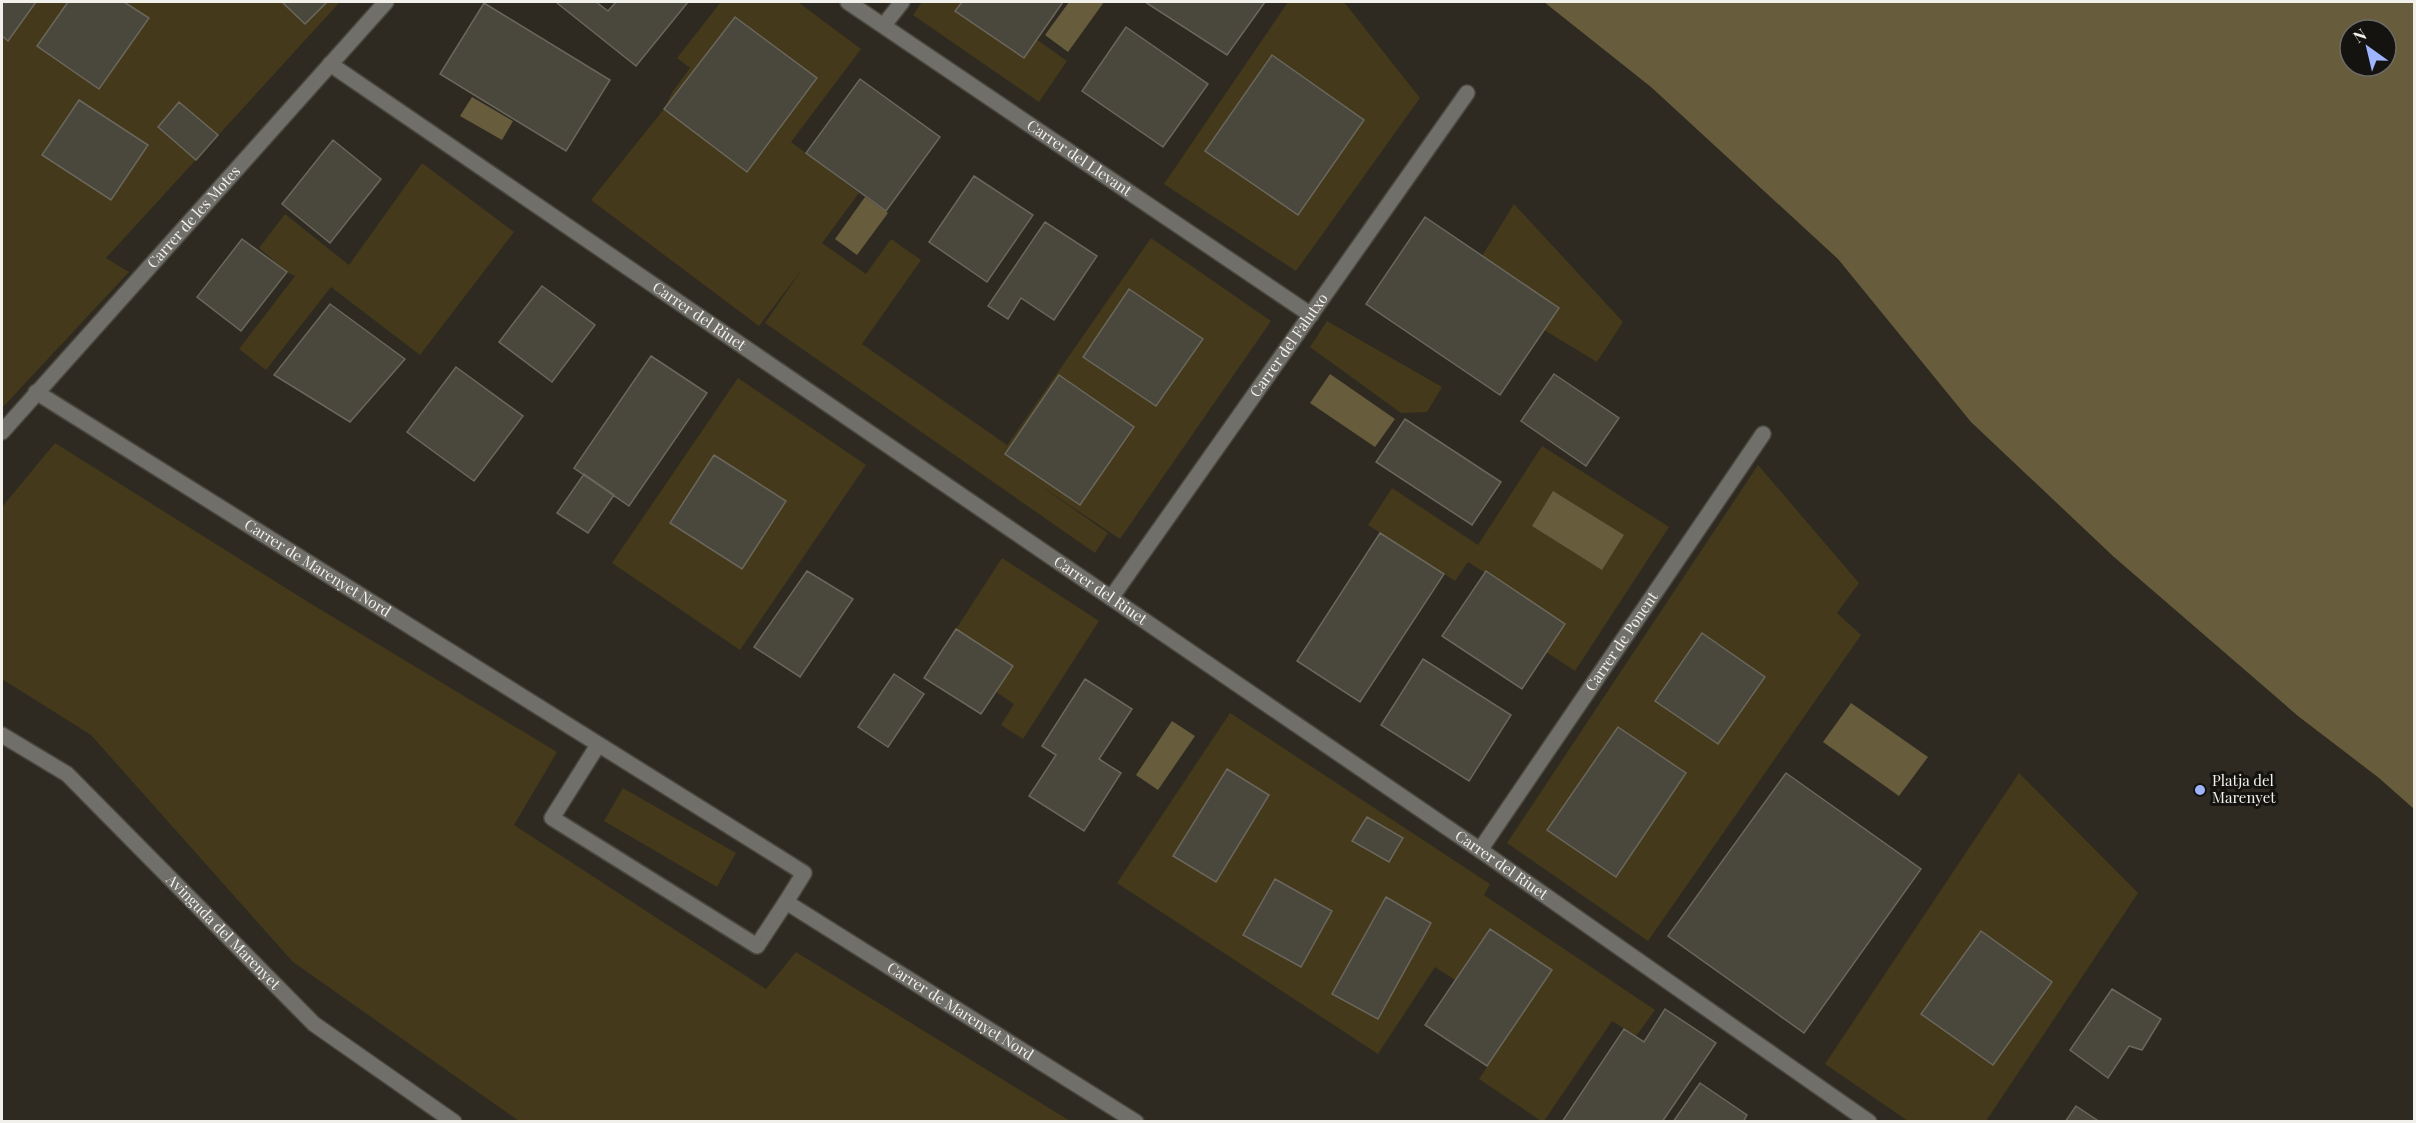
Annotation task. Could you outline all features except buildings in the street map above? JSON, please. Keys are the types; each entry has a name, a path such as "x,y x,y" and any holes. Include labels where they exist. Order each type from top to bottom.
{"street":[{"name":"Carrer de les Motes","path":"2,432 386,2"},
{"name":"Carrer del Llevant","path":"848,2 1311,315"},
{"path":"884,25 902,2"},
{"name":"Carrer del Riuet","path":"330,64 1480,849 1869,1122"},
{"name":"Carrer del Falutxo","path":"1111,598 1467,93"},
{"name":"Carrer de Marenyet Nord","path":"36,393 804,873 757,946 552,818 598,745"},
{"name":"Carrer de Ponent","path":"1480,849 1763,434"},
{"name":"Avinguda del Marenyet","path":"2,735 67,774 314,1024 454,1122"},
{"name":"Carrer de Marenyet Nord","path":"786,902 1136,1122"}],"shaded area":[{"path":"2,2 340,2 106,258 129,272 2,408"},
{"path":"721,2 798,2 861,49 791,142 859,193 822,243 866,274 891,239 921,260 862,344 1007,445 999,457 1151,238 1271,321 1120,539 1038,484 1108,533 1095,553 765,323 803,268 759,326 591,200 664,109 673,91 690,68 677,58"},
{"path":"922,2 962,2 956,11 1024,58 1036,39 1067,61 1039,102 913,15"},
{"path":"1069,2 1104,2 1068,52 1045,35"},
{"path":"1288,2 1344,2 1420,98 1296,271 1164,184"},
{"path":"1544,2 2414,2 2414,809 2379,778 2298,716 2114,557 1971,422 1838,259 1651,87"},
{"path":"472,97 513,121 502,140 460,116"},
{"path":"422,163 514,232 420,355 331,287 266,370 239,349 295,276 259,248 285,214 349,265"},
{"path":"865,197 888,213 857,255 835,239"},
{"path":"1514,204 1623,322 1597,362 1544,330 1559,308 1482,256"},
{"path":"1327,321 1442,387 1427,412 1401,413 1310,347"},
{"path":"1330,374 1395,419 1375,447 1310,403"},
{"path":"738,378 866,465 740,650 612,563"},
{"path":"55,443 308,602 557,752 514,825 766,989 796,952 1070,1121 519,1121 293,962 91,735 2,679 2,507"},
{"path":"1542,446 1669,527 1575,671 1546,652 1564,623 1468,562 1455,581 1368,525 1392,488 1478,545"},
{"path":"1758,465 1859,583 1837,613 1861,635 1648,941 1507,843"},
{"path":"1553,491 1624,535 1602,570 1532,526"},
{"path":"1002,558 1099,621 1023,739 1001,725 1014,704 996,692 1012,666 956,629"},
{"path":"1851,703 1928,757 1899,796 1823,742"},
{"path":"1230,713 1490,884 1484,895 1655,1010 1636,1036 1612,1021 1544,1121 1541,1121 1479,1079 1552,970 1491,929 1455,980 1435,967 1378,1054 1117,883"},
{"path":"1172,721 1195,736 1158,790 1136,775"},
{"path":"2019,773 2138,893 1986,1121 1908,1121 1825,1064"},
{"path":"623,788 736,853 717,887 604,821"}],"place":[{"name":"Platja del Marenyet","path":"2200,790"}]}
